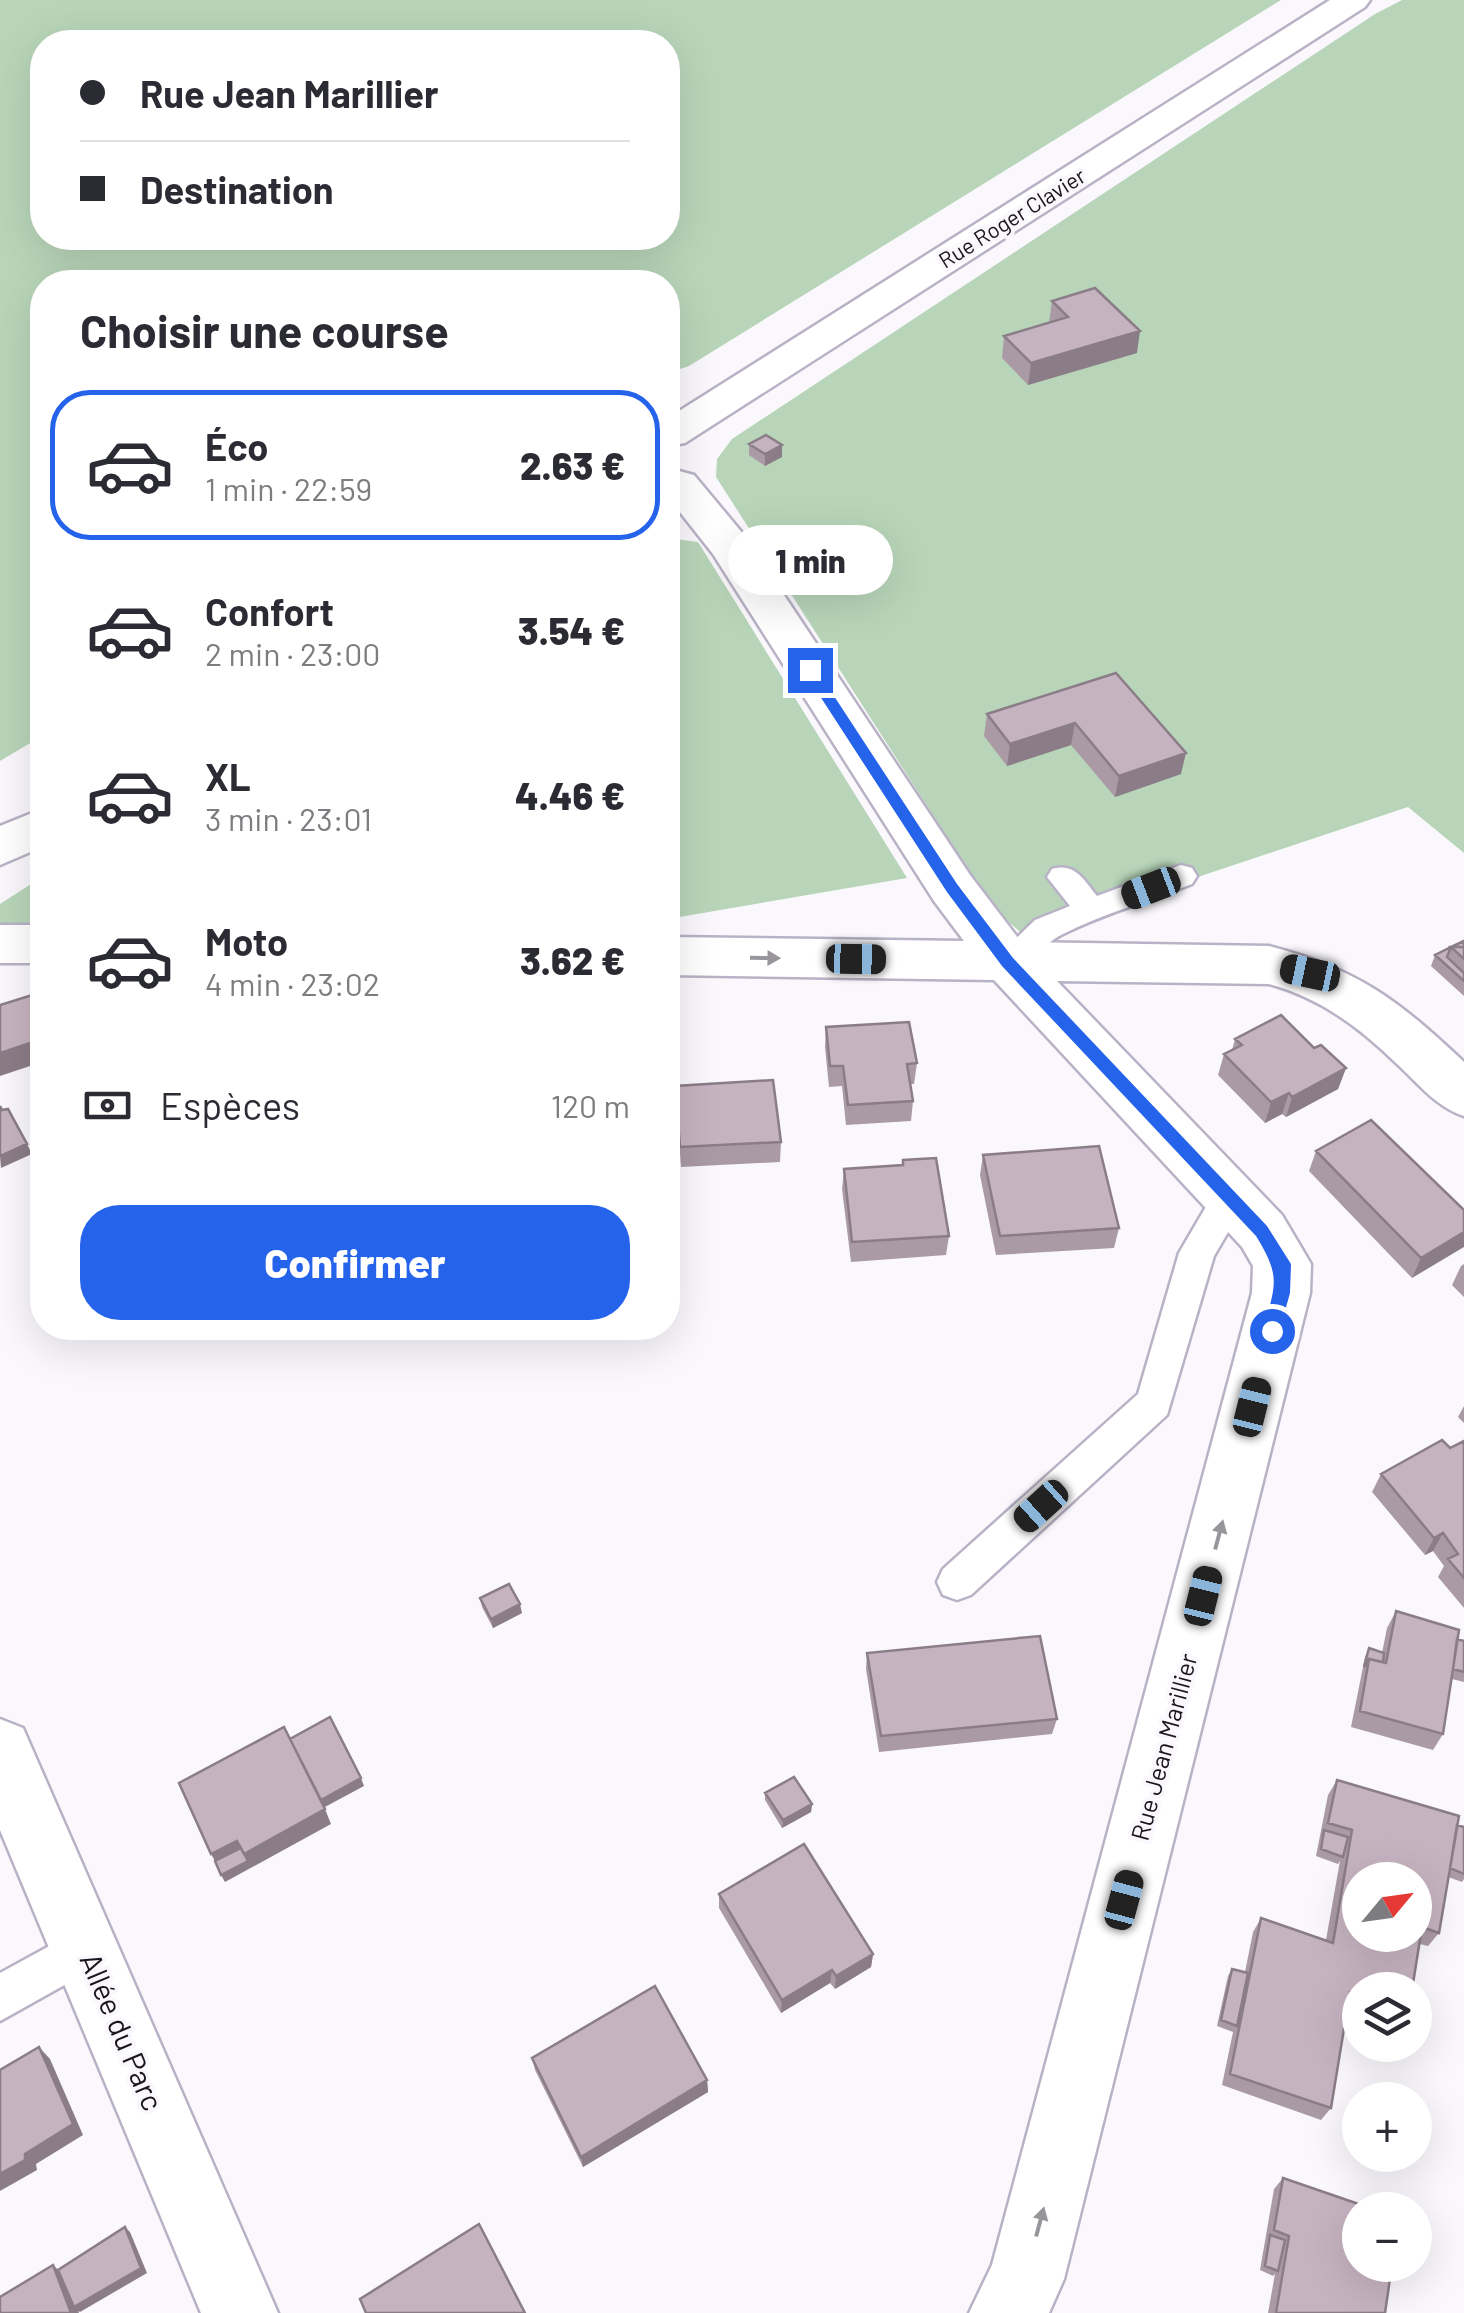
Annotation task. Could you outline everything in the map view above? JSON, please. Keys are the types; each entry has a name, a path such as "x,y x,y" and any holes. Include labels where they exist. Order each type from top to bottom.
{"street":[{"name":"Rue Roger Clavier","path":"680,427 1352,0"},
{"path":"680,442 686,446 691,462 680,477"},
{"name":"Rue Jean Marillier","path":"680,494 729,545 952,888 1008,962 1262,1231 1282,1264 1282,1293 1031,2260 1026,2279 1007,2313"},
{"path":"0,847 30,832"},
{"path":"0,944 30,944"},
{"path":"680,956 1269,964 1310,973 1374,1010 1464,1095"},
{"name":"Allée du Parc","path":"0,1751 240,2313"}],"lane":[{"path":"1008,962 1046,928 1180,876"},
{"path":"1063,877 1092,911"},
{"path":"957,1582 1154,1403 1197,1253 1230,1198"},
{"path":"0,1998 86,1948"}],"green space":[{"path":"0,0 1281,0 680,369 680,270 30,270 30,743 0,761"},
{"path":"1402,0 1464,0 1464,853 1408,807 1024,935 993,909 716,477 717,459 732,439 1375,14"},
{"path":"680,540 698,542 907,878 680,917"},
{"path":"30,885 30,927 0,927 0,904"}],"building":[{"path":"1095,288 1140,331 1031,363 1004,336 1068,317 1052,301"},
{"path":"766,435 782,445 765,454 749,444"},
{"path":"1116,673 1186,753 1119,776 1075,723 1010,744 987,714"},
{"path":"1451,947 1464,947 1464,959"},
{"path":"1451,947 1447,957 1464,973 1464,981 1435,955"},
{"path":"30,996 30,1043 0,1053 0,1005"},
{"path":"1281,1015 1314,1048 1321,1045 1346,1068 1292,1097 1289,1093 1271,1102 1224,1054 1242,1045 1235,1039"},
{"path":"909,1022 917,1063 907,1064 913,1101 848,1105 843,1066 830,1066 826,1027"},
{"path":"773,1080 781,1142 680,1147 680,1086"},
{"path":"0,1106 2,1110 8,1109 27,1144 0,1156"},
{"path":"1371,1120 1464,1210 1464,1232 1421,1258 1316,1151"},
{"path":"1099,1146 1119,1228 1000,1236 983,1155"},
{"path":"936,1158 949,1236 852,1242 844,1169 903,1165 903,1160"},
{"path":"1442,1440 1450,1448 1464,1441 1464,1578 1448,1559 1458,1554 1443,1533 1434,1538 1381,1474"},
{"path":"509,1584 520,1604 491,1619 480,1598"},
{"path":"1396,1611 1459,1630 1443,1734 1360,1711 1369,1659 1386,1663"},
{"path":"1040,1636 1057,1719 881,1736 867,1653"},
{"path":"1457,1639 1464,1641 1464,1672 1453,1669"},
{"path":"1369,1648 1384,1653 1383,1662 1369,1659 1364,1667"},
{"path":"330,1717 361,1778 321,1800 290,1739"},
{"path":"284,1727 325,1809 244,1854 237,1841 211,1854 179,1783"},
{"path":"794,1777 812,1804 783,1820 765,1793"},
{"path":"1337,1780 1459,1816 1439,1933 1432,1931 1432,1862 1347,1862 1352,1830 1328,1823"},
{"path":"1457,1825 1464,1827 1464,1874 1450,1868"},
{"path":"1324,1830 1348,1837 1343,1857 1321,1849"},
{"path":"804,1844 873,1954 836,1976 832,1970 782,2000 719,1894"},
{"path":"241,1848 248,1861 221,1875 215,1861"},
{"path":"1342,1889 1342,1952 1418,1952 1415,1972 1342,1972 1342,2041 1331,2108 1230,2074 1261,1918 1333,1943"},
{"path":"1232,1969 1248,1973 1237,2026 1221,2020"},
{"path":"655,1986 707,2080 581,2157 532,2058"},
{"path":"39,2047 73,2124 0,2174 0,2070"},
{"path":"1283,2178 1342,2198 1342,2282 1390,2282 1385,2313 1276,2313 1289,2236 1274,2230"},
{"path":"479,2224 525,2313 366,2313 360,2299"},
{"path":"125,2227 141,2268 74,2307 58,2270"},
{"path":"1270,2235 1285,2240 1278,2271 1265,2266"},
{"path":"53,2265 71,2313 0,2313 0,2297"}],"route":[{"path":"810,670 952,888 1008,962 1052,1013 1262,1231 1282,1264 1282,1293 1272,1331"}]}
